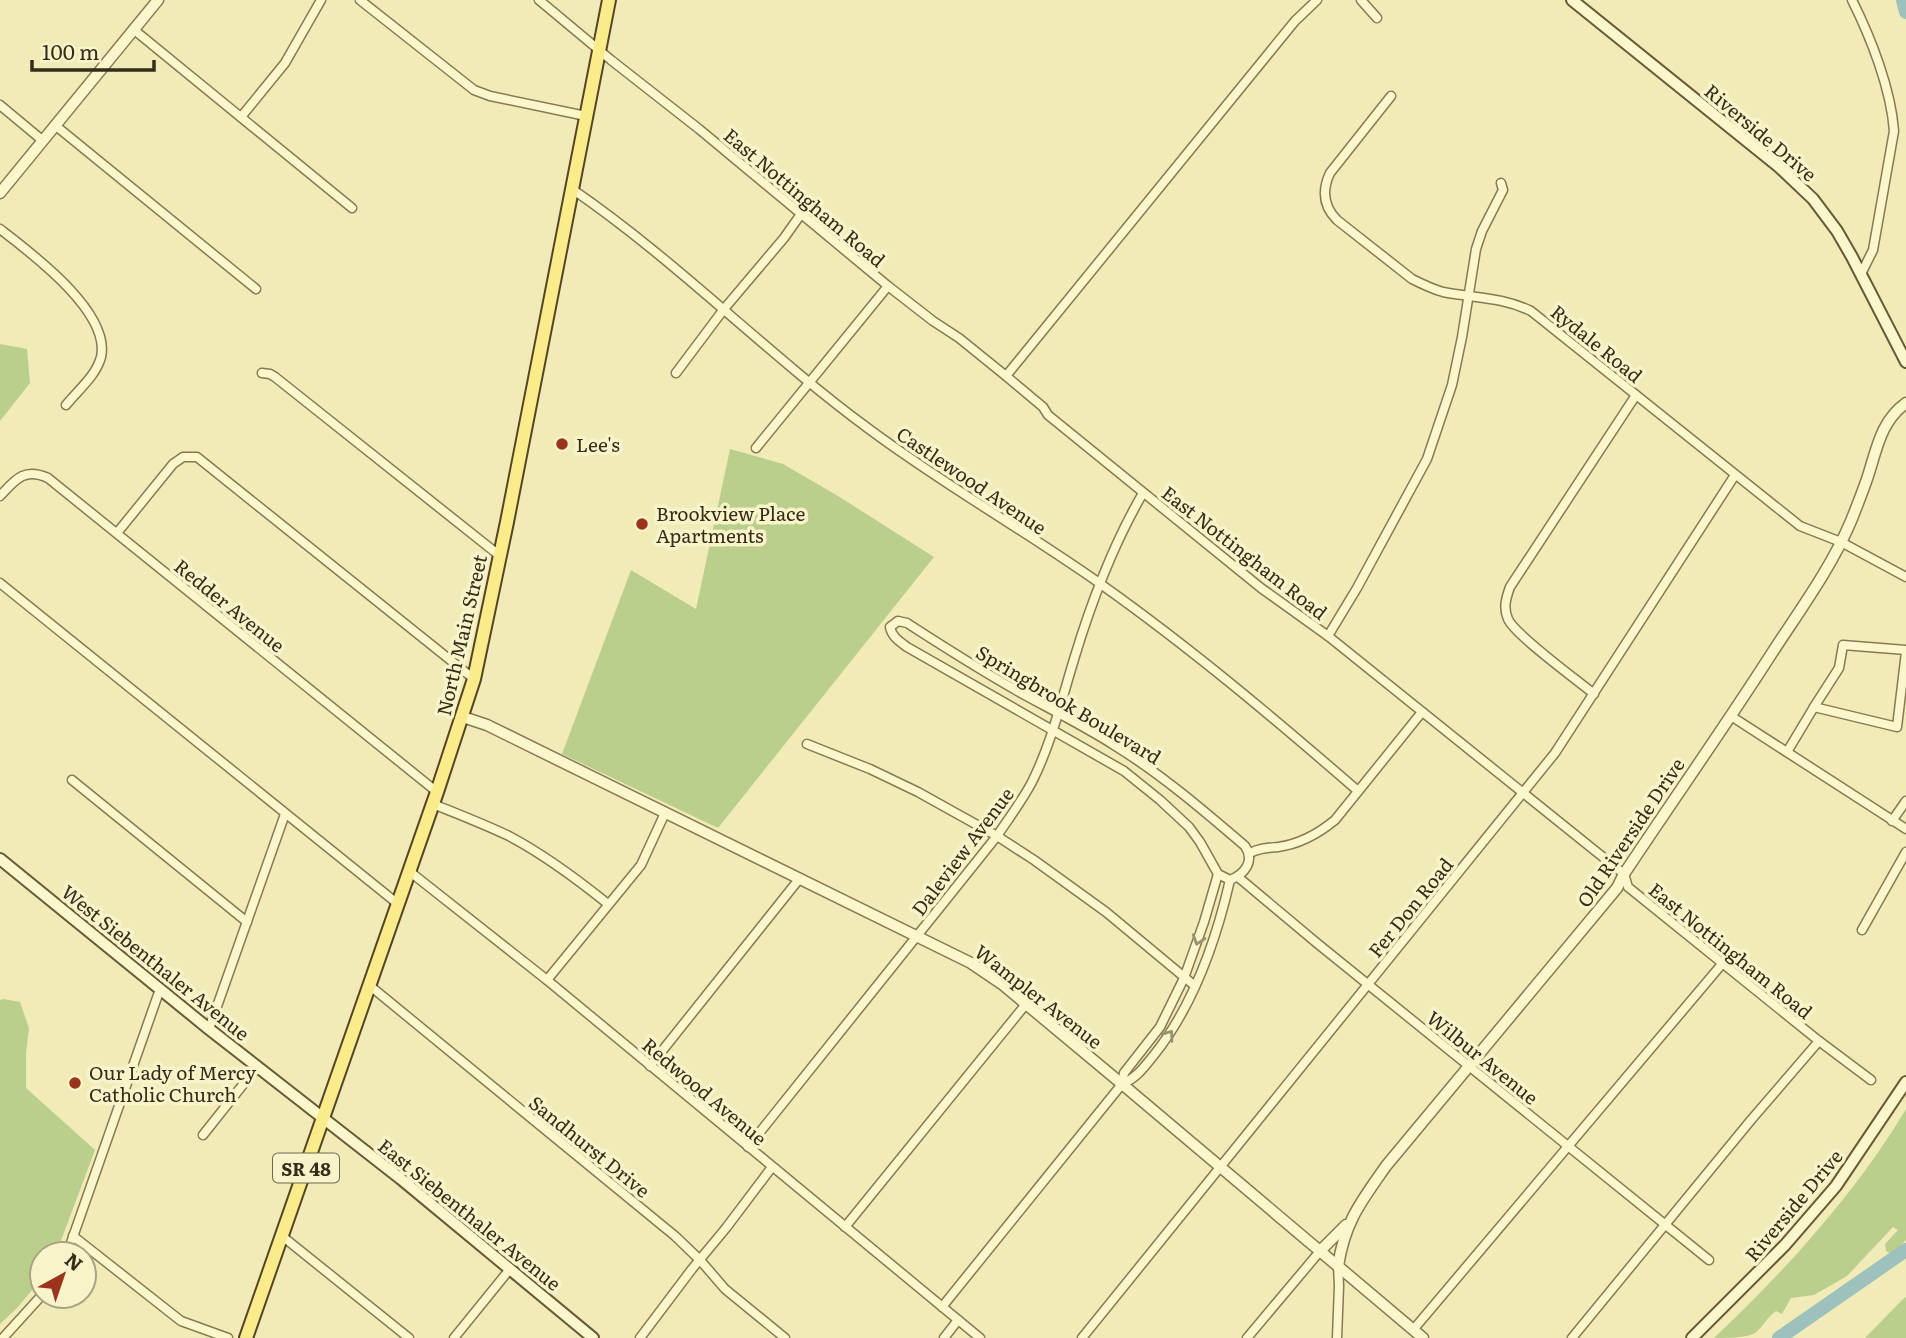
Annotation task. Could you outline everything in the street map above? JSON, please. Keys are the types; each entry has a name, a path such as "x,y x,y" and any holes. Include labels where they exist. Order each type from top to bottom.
{"main road":[{"name":"North Main Street","path":"246,1338 410,871 474,679 609,0"},
{"name":"Riverside Drive","path":"1572,0 1793,178 1837,231 1906,362"},
{"name":"West Siebenthaler Avenue","path":"0,859 323,1118"},
{"name":"Riverside Drive","path":"1692,1338 1760,1271 1836,1186 1906,1083"},
{"name":"East Siebenthaler Avenue","path":"323,1118 593,1338"}],"street":[{"path":"0,193 158,0"},
{"path":"241,117 285,64 321,0"},
{"path":"360,0 474,90 586,116"},
{"name":"East Nottingham Road","path":"539,0 699,128 888,286 1006,376 1043,407 1048,415 1143,493 1261,588 1328,636 1624,874 1628,887 1871,1080"},
{"path":"1006,376 1296,21 1317,0"},
{"path":"1362,0 1377,18"},
{"path":"1852,0 1868,32 1893,112 1894,131 1872,250 1861,274"},
{"path":"133,29 352,208"},
{"name":"Rydale Road","path":"1391,96 1325,183 1328,209 1337,220 1412,279 1434,289 1504,300 1531,312 1800,526 1841,542 1906,577"},
{"path":"0,104 43,140"},
{"path":"56,126 256,289"},
{"path":"1328,636 1427,459 1452,385 1476,248 1503,190 1501,183"},
{"name":"Castlewood Avenue","path":"572,189 724,309 809,383 906,457 1101,584 1235,685 1358,790"},
{"path":"676,373 801,214"},
{"path":"0,229 62,281 84,307 100,335 102,349 98,365 66,405"},
{"path":"756,448 888,286"},
{"path":"262,373 275,377 500,556"},
{"path":"1594,694 1514,629 1506,613 1506,602 1510,587 1636,395"},
{"name":"Old Riverside Drive","path":"1336,1338 1340,1250 1357,1208 1386,1166 1617,888 1825,572 1861,495 1882,430 1891,416 1906,402"},
{"path":"117,533 173,464 183,457 197,457 474,679"},
{"name":"Redder Avenue","path":"0,496 16,479 26,474 38,474 48,478 435,798 525,845 576,878 608,904"},
{"name":"Fer Don Road","path":"1082,1338 1560,745 1735,475"},
{"name":"Daleview Avenue","path":"748,1147 997,836 1031,785 1053,730 1076,652 1101,584 1143,493"},
{"path":"0,583 398,904"},
{"name":"Springbrook Boulevard","path":"1218,874 1189,827 1124,771 906,647 891,632 890,627 898,621 907,623 1021,693 1115,746 1155,772 1234,836 1250,853"},
{"path":"1787,752 1814,707 1839,668 1843,645 1906,651 1897,727 1814,707"},
{"path":"942,1307 1122,1084 1134,1079 1169,1036 1184,1012 1212,946 1234,878 1250,862 1250,853 1258,848 1280,847 1300,842 1335,820 1422,712"},
{"path":"1731,716 1906,829"},
{"name":"Wampler Avenue","path":"463,717 487,725 971,962 1026,1004 1423,1338"},
{"path":"807,744 906,786 997,836 1106,912 1195,986"},
{"path":"72,780 247,922"},
{"path":"1892,821 1906,801"},
{"path":"547,980 641,864 665,813"},
{"path":"209,1029 285,814"},
{"path":"1862,930 1906,852"},
{"name":"Redwood Avenue","path":"410,871 547,980 980,1338"},
{"path":"1122,1084 1124,1073 1160,1027 1184,978 1205,922 1218,874 1234,878"},
{"path":"650,1066 800,878"},
{"name":"Wilbur Avenue","path":"1234,878 1709,1261"},
{"path":"1413,1330 1722,964"},
{"name":"Sandhurst Drive","path":"369,985 675,1236 701,1259 725,1289 785,1338"},
{"path":"72,1240 160,989"},
{"path":"845,1227 1026,1004"},
{"path":"1572,1338 1819,1041"},
{"path":"203,1135 257,1067"},
{"path":"640,1338 772,1167"},
{"path":"1247,1338 1321,1250 1349,1223"},
{"path":"74,1236 181,1321 228,1338"},
{"path":"282,1236 409,1338"},
{"path":"454,1338 510,1269"},
{"path":"3,1338 28,1310"},
{"path":"944,1338 958,1320"}],"green space":[{"path":"0,344 27,349 30,383 0,421"},
{"path":"730,449 783,464 934,557 718,828 562,754 631,570 696,609"},
{"path":"0,1000 20,1002 29,1028 26,1088 95,1150 61,1240 28,1240 28,1295 0,1324"},
{"path":"1906,1109 1906,1240 1892,1254 1886,1251 1885,1244 1898,1230 1893,1227 1847,1276 1814,1295 1791,1298 1782,1314 1776,1311 1751,1335 1714,1338 1767,1286 1818,1230 1865,1171"},
{"path":"1906,1297 1906,1338 1865,1338 1902,1300"}],"waterway":[{"path":"1903,0 1906,12"},
{"path":"1779,1338 1906,1250"}],"place":[{"name":"Lee's","path":"562,444"},
{"name":"Brookview Place Apartments","path":"642,524"},
{"name":"Our Lady of Mercy Catholic Church","path":"75,1083"}]}
